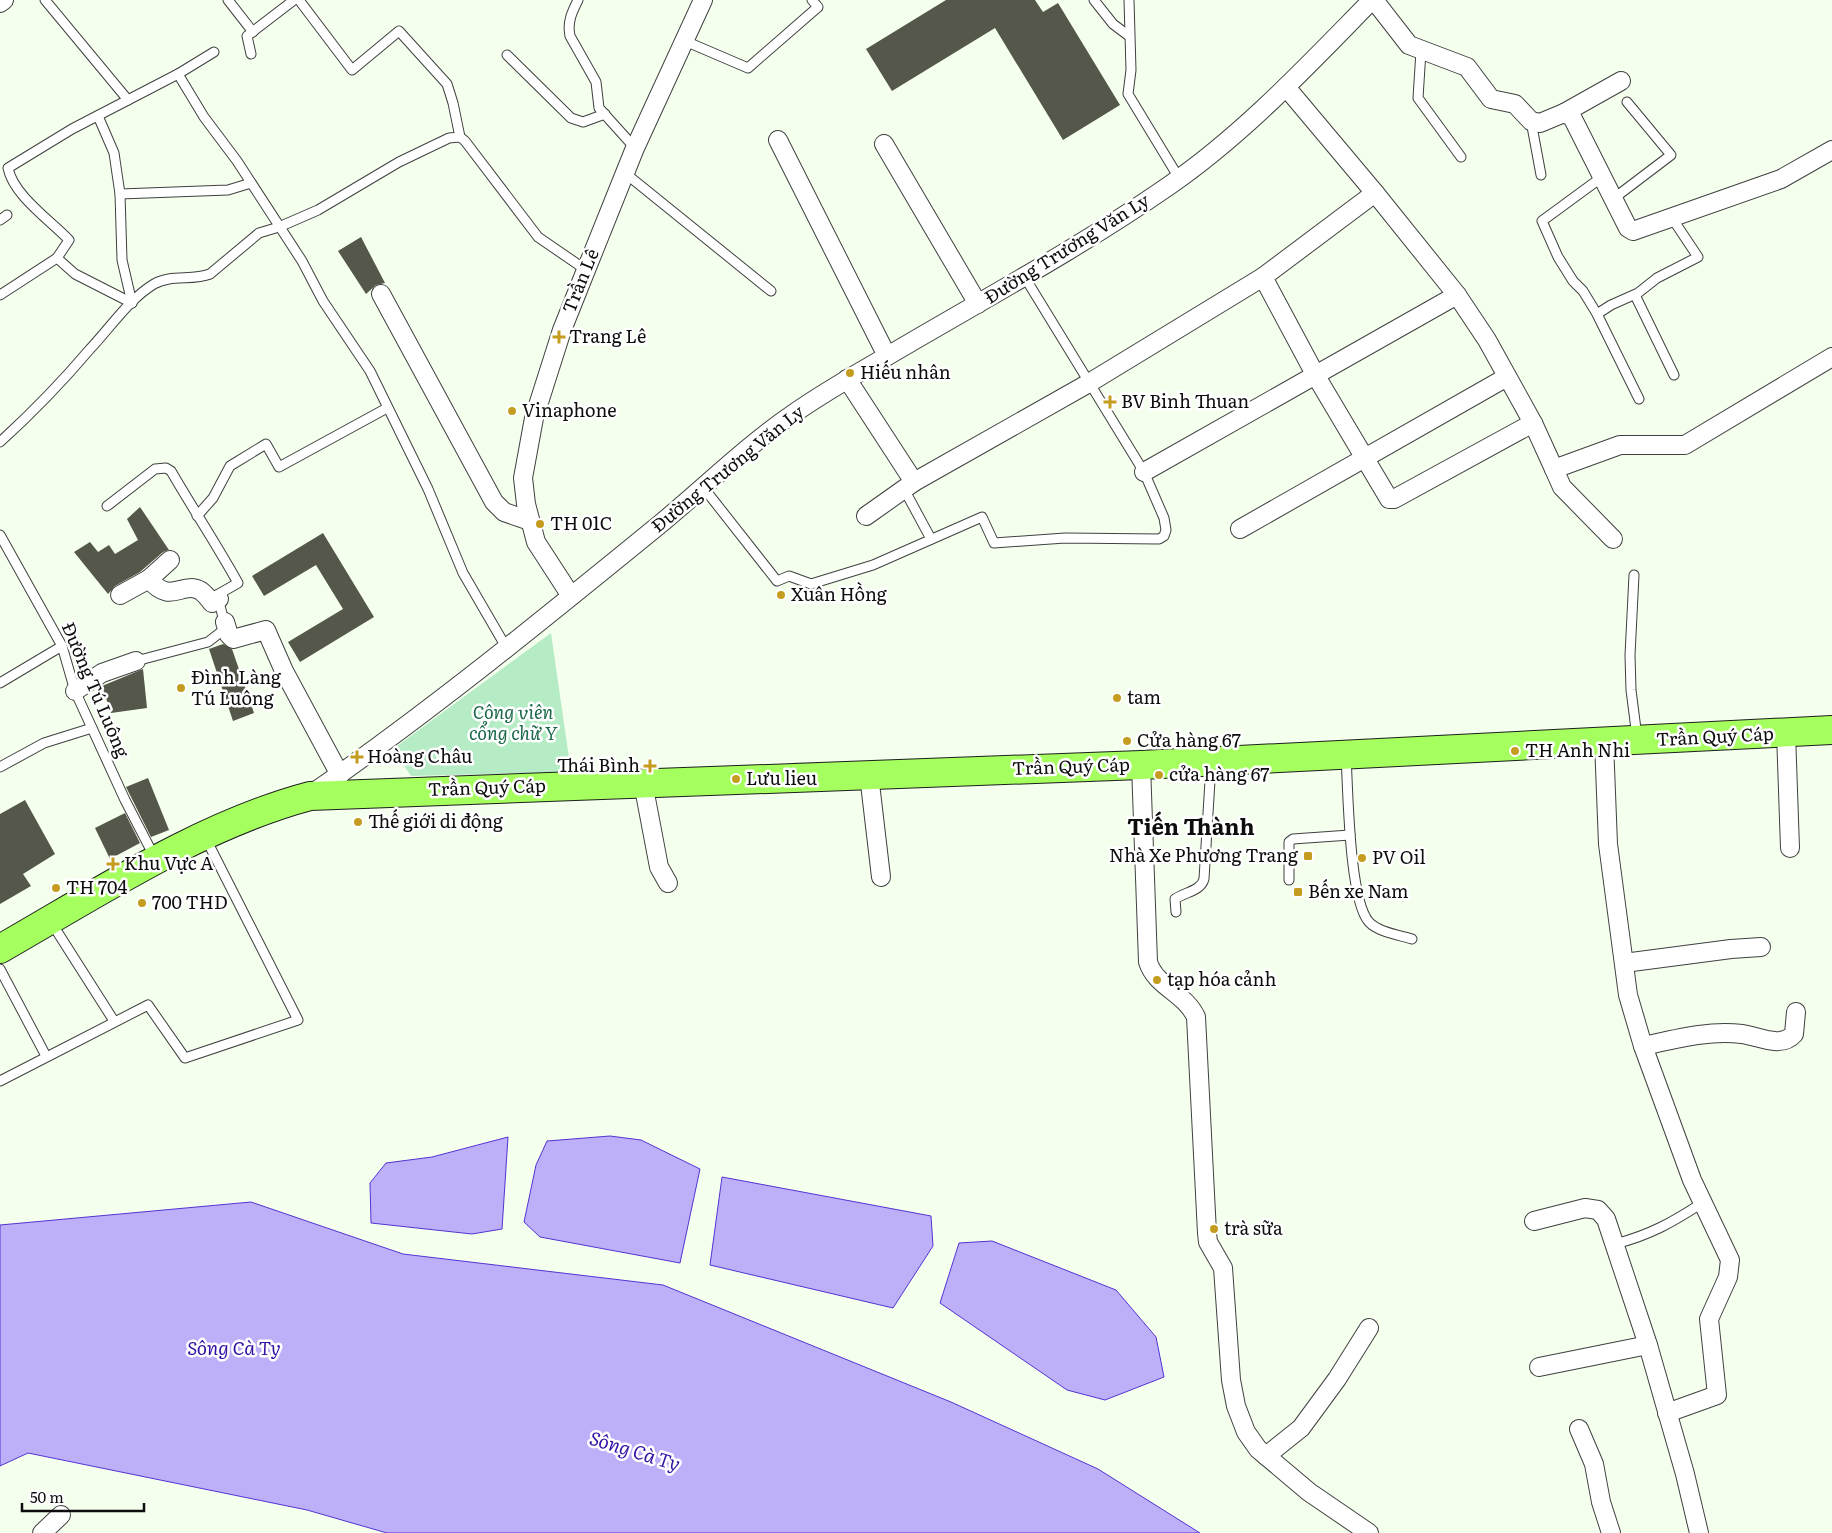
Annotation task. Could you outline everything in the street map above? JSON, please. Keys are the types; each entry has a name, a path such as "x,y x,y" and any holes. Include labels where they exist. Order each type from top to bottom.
{"main road":[{"name":"Trần Quý Cáp","path":"0,949 156,860 204,836 252,814 310,796 1141,765 1786,734 1832,730"}],"street":[{"path":"0,3 4,0"},
{"name":"Trần Lê","path":"571,596 536,542 530,522 524,478 534,418 562,330 635,148 702,0"},
{"path":"1373,0 1409,46 1467,67 1474,74 1491,100 1515,104 1531,121 1544,122 1621,81"},
{"name":"Đường Trương Văn Ly","path":"310,796 340,775 571,596 704,487 758,439 847,379 978,304 1179,178 1286,87 1373,0"},
{"path":"1286,87 1457,295 1487,340 1533,422 1554,469 1568,493 1612,539"},
{"path":"1564,113 1572,117 1628,228 1633,231 1781,179 1832,150"},
{"path":"778,140 887,356"},
{"path":"884,144 978,304"},
{"path":"866,516 909,485 1089,383 1263,277 1375,193"},
{"path":"1263,277 1316,376 1386,496 1394,499 1533,422"},
{"path":"382,294 494,502 504,512 530,522"},
{"path":"1144,472 1457,295"},
{"path":"1554,469 1620,445 1685,446 1832,357"},
{"path":"1240,529 1507,377"},
{"path":"847,379 909,485"},
{"path":"120,595 149,579 170,560"},
{"path":"149,579 157,589 173,593 185,589 200,590 212,603 218,599"},
{"path":"225,622 229,635 234,639 266,630 284,671 340,775"},
{"path":"76,691 102,673 136,661"},
{"path":"1786,734 1790,848"},
{"path":"1604,742 1608,844 1628,995 1643,1046 1692,1180 1730,1260 1728,1277 1708,1319 1717,1395 1667,1413"},
{"path":"1141,765 1148,962 1154,975 1189,1004 1196,1017 1207,1233 1208,1242 1223,1268 1231,1380 1236,1406 1246,1432 1258,1449 1309,1492 1369,1533"},
{"path":"869,775 881,878"},
{"path":"643,783 657,858 668,883"},
{"path":"1624,964 1731,949 1761,947"},
{"path":"1643,1046 1700,1034 1725,1032 1779,1041 1794,1034 1796,1012"},
{"path":"1534,1221 1585,1208 1598,1210 1606,1219 1648,1345 1699,1533"},
{"path":"1266,1456 1302,1428 1337,1379 1369,1328"},
{"path":"1539,1367 1648,1345"},
{"path":"1579,1429 1594,1464 1601,1502 1611,1533"},
{"path":"42,1533 61,1516"}],"lane":[{"path":"45,0 128,100"},
{"path":"228,0 253,32"},
{"path":"251,54 247,36 294,0"},
{"path":"298,0 352,70 399,31 447,84 454,103 460,138"},
{"path":"578,0 570,17 568,28 570,36 596,82 600,108 635,148"},
{"path":"685,40 748,68 818,7 812,0"},
{"path":"1094,0 1114,24 1129,36"},
{"path":"1129,0 1131,70 1128,94 1179,178"},
{"path":"1421,51 1418,98 1461,157"},
{"path":"0,295 56,258 69,240 52,222 33,209 10,176 8,168 98,116 178,74 214,52"},
{"path":"508,55 571,118 583,122 605,114"},
{"path":"178,74 204,117 251,183 302,261 323,300 370,371 428,489 463,573 506,647"},
{"path":"1613,199 1671,155 1627,102"},
{"path":"98,116 114,153 120,194 122,260 132,303"},
{"path":"1531,121 1541,175"},
{"path":"0,442 44,402 132,303 156,283 172,278 210,274 259,233 279,227 318,210 412,155 449,138 460,138 465,141 538,237 586,270"},
{"path":"625,173 771,291"},
{"path":"1602,177 1542,222 1558,257 1573,281 1598,314 1639,399"},
{"path":"120,194 228,190 251,183"},
{"path":"1598,314 1611,305 1635,295 1657,278 1698,257 1672,218"},
{"path":"56,258 75,274 132,303"},
{"path":"704,487 777,581 789,576 811,584 873,565 982,517 994,544 1065,538 1159,539 1164,536 1166,530 1164,518 1144,472 1024,276"},
{"path":"1635,295 1674,375"},
{"path":"197,516 213,498 230,466 266,444 279,467 388,408"},
{"path":"107,506 155,469 166,468 171,471 197,516 217,543 238,583 217,595 226,628 208,642 136,661"},
{"path":"909,485 932,539"},
{"name":"Đường Tú Luông","path":"0,535 62,646 76,691 92,728 125,800 156,860"},
{"path":"1634,575 1630,656 1631,690 1637,740"},
{"path":"0,683 62,646"},
{"path":"0,767 44,743 92,728"},
{"path":"1346,755 1350,835 1359,894 1367,918 1374,926 1412,939"},
{"path":"1176,912 1177,897 1203,884 1211,761"},
{"path":"1289,880 1289,842 1293,839 1350,835"},
{"path":"0,1081 148,1005 185,1058 298,1020 204,836"},
{"path":"50,920 114,1021"},
{"path":"0,969 46,1056"},
{"path":"1615,1244 1642,1237 1668,1226 1702,1202"}],"green space":[{"name":"Công viên cổng chữ Y","path":"551,633 571,772 411,776 393,749"}],"water":[{"path":"610,1136 641,1140 700,1169 680,1263 540,1237 524,1222 536,1165 547,1141"},
{"path":"508,1137 502,1229 472,1234 371,1223 370,1183 386,1163 432,1157"},
{"path":"722,1177 931,1216 933,1246 893,1308 710,1265"},
{"name":"Sông Cà Ty","path":"251,1202 403,1254 663,1285 951,1402 1098,1469 1200,1533 387,1533 307,1510 28,1453 0,1466 0,1225"},
{"path":"992,1241 1116,1290 1156,1337 1164,1377 1105,1400 1067,1390 940,1303 959,1243"}],"building":[{"path":"946,0 1035,0 1043,12 1058,3 1120,105 1063,140 995,28 892,91 866,49"},
{"path":"361,237 385,283 376,285 366,294 338,251"},
{"path":"140,507 169,550 163,552 140,572 115,586 108,594 74,552 90,542 98,552 109,545 115,554 138,540 127,519"},
{"path":"323,533 374,617 300,662 288,642 343,609 316,565 264,596 252,576"},
{"path":"223,644 232,649 254,713 233,721 209,649"},
{"path":"143,669 147,708 111,713 102,686"},
{"path":"148,778 169,830 151,837 126,787"},
{"path":"25,800 55,854 23,874 31,886 0,904 0,814"},
{"path":"125,813 140,843 110,859 95,828"}],"place":[{"name":"Trang Lê","path":"559,337"},
{"name":"Hiếu nhân","path":"850,373"},
{"name":"BV Binh Thuan","path":"1110,402"},
{"name":"Vinaphone","path":"512,411"},
{"name":"TH 01C","path":"540,524"},
{"name":"Xuân Hồng","path":"781,595"},
{"name":"Đình Làng Tú Luông","path":"181,688"},
{"name":"tam","path":"1117,698"},
{"name":"Cửa hàng 67","path":"1127,741"},
{"name":"TH Anh Nhi","path":"1515,751"},
{"name":"Hoàng Châu","path":"357,757"},
{"name":"Thái Bình","path":"650,766"},
{"name":"cửa hàng 67","path":"1159,775"},
{"name":"Lưu lieu","path":"736,779"},
{"name":"Thế giới di động","path":"358,822"},
{"name":"Nhà Xe Phương Trang","path":"1308,856"},
{"name":"PV Oil","path":"1362,858"},
{"name":"Khu Vực A","path":"113,864"},
{"name":"TH 704","path":"56,888"},
{"name":"Bến xe Nam","path":"1298,892"},
{"name":"700 THD","path":"142,903"},
{"name":"tạp hóa cảnh","path":"1157,980"},
{"name":"trà sữa","path":"1214,1229"}],"district":[{"name":"Tiến Thành","path":"1191,827"}]}
